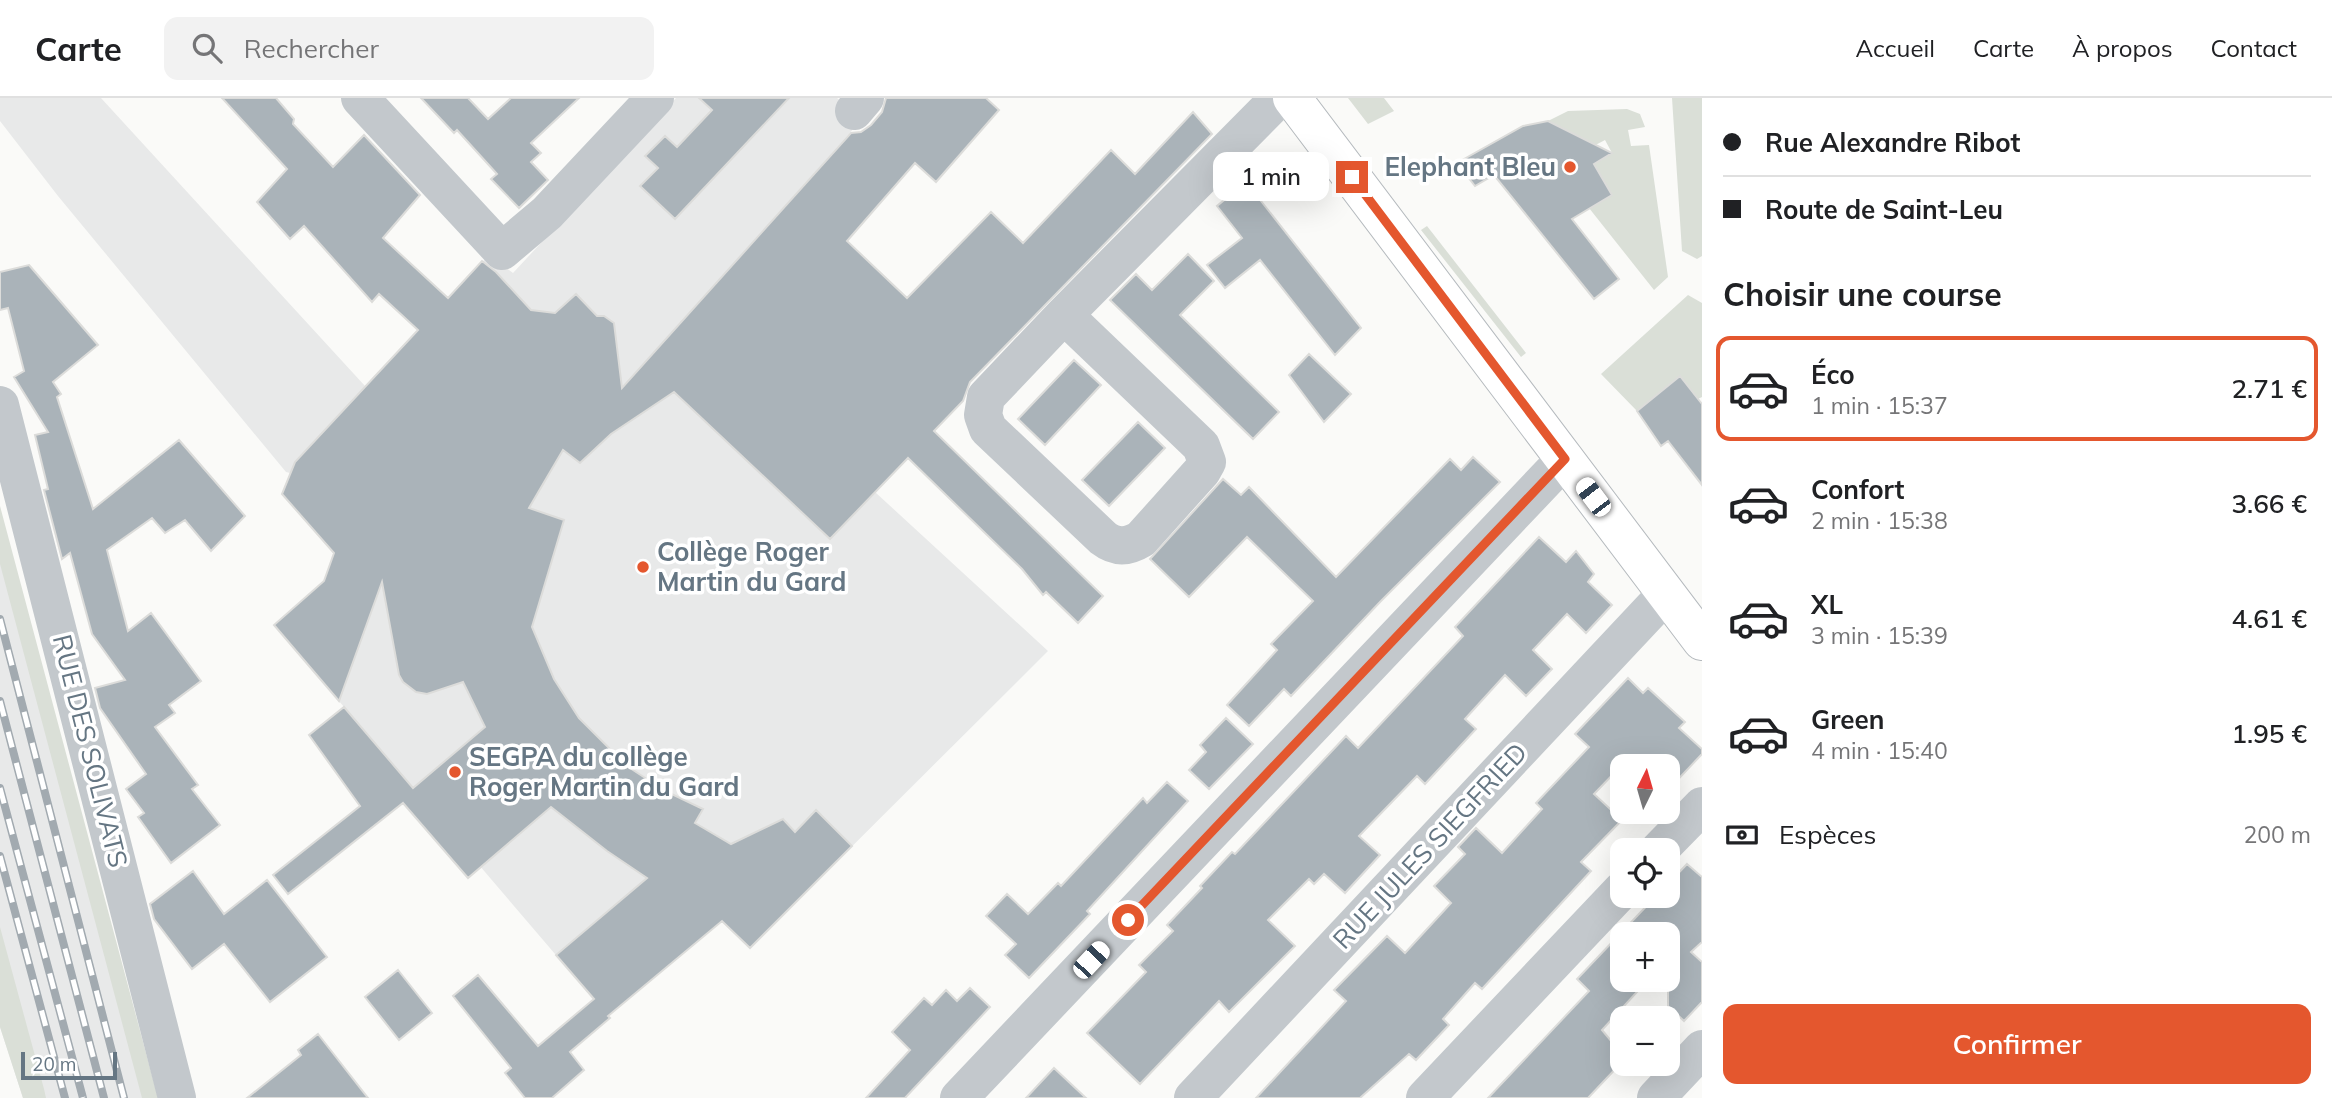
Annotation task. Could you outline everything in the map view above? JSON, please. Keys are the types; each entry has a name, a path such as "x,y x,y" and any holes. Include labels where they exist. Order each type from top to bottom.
{"main road":[{"path":"1292,98 1702,641"}],"street":[{"path":"360,98 502,251 547,214 655,98"},
{"path":"1064,315 1201,446 1206,457 1202,471 1141,539 1128,545 1114,545 1103,538 988,429 985,422 986,397 1064,315 1279,98"},
{"name":"RUE DES SOLIVATS","path":"0,405 177,1098"},
{"path":"959,1098 1565,459"},
{"name":"RUE JULES SIEGFRIED","path":"1193,1098 1667,594"},
{"path":"1671,838 1702,806"},
{"path":"1424,1098 1610,903"},
{"path":"1656,1098 1702,1049"}],"shaded area":[{"name":"Collège Roger Martin du Gard","path":"0,98 101,98 365,386 489,255 513,273 676,98 837,98 863,118 644,364 829,539 875,492 1048,651 750,948 715,915 608,1016 274,625 324,581 334,554 282,494 290,473 286,472 58,196 0,121"},
{"path":"1348,98 1384,98 1394,111 1368,124"},
{"path":"1672,98 1702,98 1702,256 1697,259 1682,251"},
{"path":"1627,109 1640,114 1645,127 1628,130 1631,146 1649,145 1668,277 1654,290 1589,208 1594,164 1612,153 1605,140 1586,150 1548,121 1568,111"},
{"path":"1427,226 1526,353 1521,357 1421,230"},
{"path":"1688,295 1702,303 1702,397 1698,399 1680,376 1637,411 1601,374"},
{"path":"0,506 158,1098 142,1098 0,564"},
{"path":"0,523 153,1098 23,1098 0,1027"},
{"path":"0,927 46,1098 23,1098 0,1027"}],"building":[{"path":"222,98 276,98 294,119 293,124 333,167 364,135 420,195 383,238 448,298 482,261 496,272 531,310 555,313 576,294 597,316 604,316 614,323 622,388 851,133 861,132 871,125 882,112 886,98 986,98 999,110 936,182 915,163 847,241 907,298 991,212 1023,243 1111,150 1135,174 1193,112 1212,134 970,382 963,401 934,431 1103,596 1078,623 1046,592 1043,595 1022,569 908,458 830,539 674,392 611,434 580,463 563,450 529,508 564,520 532,627 554,679 579,718 627,766 665,791 703,809 695,823 731,844 783,819 795,832 816,810 852,846 750,948 722,921 608,1016 610,1018 570,1052 584,1070 552,1098 525,1098 505,1073 511,1068 453,996 478,975 538,1046 594,999 556,955 647,878 551,807 468,878 403,803 288,894 273,875 360,806 309,735 344,707 413,788 485,727 463,682 427,694 416,692 403,682 399,675 382,582 339,701 274,625 324,581 334,553 282,494 295,462 418,330 379,294 372,302 304,226 290,239 257,202 287,169"},
{"path":"421,98 468,98 488,119 511,98 579,98 531,143 541,153 531,162 548,180 519,208 491,179 497,174 457,130 454,133"},
{"path":"699,98 789,98 675,219 640,186 658,168 645,156 665,136 677,147 712,110"},
{"path":"1548,121 1612,153 1594,164 1612,195 1572,219 1619,279 1594,299 1494,175 1475,186 1457,163 1523,126"},
{"path":"1246,182 1361,328 1335,355 1260,260 1225,288 1207,265 1242,238 1217,206"},
{"path":"1188,254 1214,281 1180,315 1279,412 1253,439 1110,300 1136,274 1152,290"},
{"path":"29,265 98,345 53,382 61,394 57,397 93,509 179,440 245,516 211,551 185,520 165,533 152,518 107,550 128,631 151,613 201,681 169,705 175,713 155,727 198,785 192,789 220,825 171,863 138,817 144,813 126,789 146,774 100,708 95,688 125,680 92,634 70,553 62,559 44,490 48,489 35,435 48,432 14,377 24,371 8,308 0,310 0,272"},
{"path":"1309,354 1351,394 1324,422 1289,375"},
{"path":"1074,360 1101,385 1045,445 1018,419"},
{"path":"1680,376 1702,404 1702,485 1668,441 1661,446 1637,411"},
{"path":"1138,422 1165,448 1109,506 1082,480"},
{"path":"1473,457 1500,482 1291,696 1284,689 1249,726 1227,705 1277,650 1271,644 1313,601 1247,537 1189,597 1150,559 1223,479 1241,495 1249,487 1336,577 1450,459 1461,470"},
{"path":"1539,537 1566,562 1576,551 1594,574 1588,582 1612,605 1586,633 1567,614 1533,650 1552,669 1526,696 1505,675 1465,719 1476,729 1425,784 1417,776 1359,836 1380,855 1345,893 1324,874 1314,884 1309,879 1268,920 1295,946 1229,1012 1219,1001 1140,1084 1087,1033 1146,972 1139,965 1173,931 1167,925 1202,888 1200,886 1232,852 1235,854 1346,736 1358,748 1463,636 1455,627"},
{"path":"1628,678 1643,693 1648,688 1685,722 1679,728 1702,749 1702,754 1680,777 1680,754 1610,754 1610,777 1594,794 1610,809 1610,824 1618,824 1581,862 1591,871 1482,989 1475,983 1443,1019 1449,1025 1416,1060 1409,1054 1360,1098 1256,1098 1346,1001 1334,990 1387,936 1405,953 1451,903 1434,886 1465,854 1458,847 1476,828 1502,853 1542,809 1536,803 1589,747 1575,734"},
{"path":"1226,718 1253,744 1209,789 1189,770 1206,752 1200,745"},
{"path":"1167,782 1188,801 1087,911 1090,914 1029,978 1005,955 1016,944 986,916 1007,894 1028,914 1058,883 1061,886 1143,798 1147,803"},
{"path":"1687,864 1702,877 1702,942 1691,952 1702,962 1702,1002 1684,1021 1680,1017 1680,1006 1668,1006 1668,992 1680,992 1680,922 1631,922 1645,908 1680,908 1680,871"},
{"path":"193,871 224,914 267,880 327,957 270,1002 224,944 192,969 154,919 150,904"},
{"path":"1610,944 1610,992 1637,992 1624,1006 1610,1006 1610,1021 1602,1030 1610,1040 1610,1075 1588,1098 1488,1098 1589,991 1577,979"},
{"path":"398,970 432,1013 399,1040 365,997"},
{"path":"970,988 990,1007 905,1098 866,1098 910,1050 892,1032 924,998 932,1005 946,990 957,1001"},
{"path":"318,1034 368,1098 247,1098 301,1055 298,1050"},
{"path":"1054,1068 1086,1098 1026,1098"}],"railway":[{"path":"0,619 124,1098"},
{"path":"0,701 104,1098"},
{"path":"0,788 83,1098"},
{"path":"0,856 65,1098"}],"place":[{"name":"Elephant Bleu","path":"1570,167"},
{"name":"Collège Roger Martin du Gard","path":"643,567"},
{"name":"SEGPA du collège Roger Martin du Gard","path":"455,772"}],"route":[{"path":"1128,920 1565,459 1352,177"}]}
